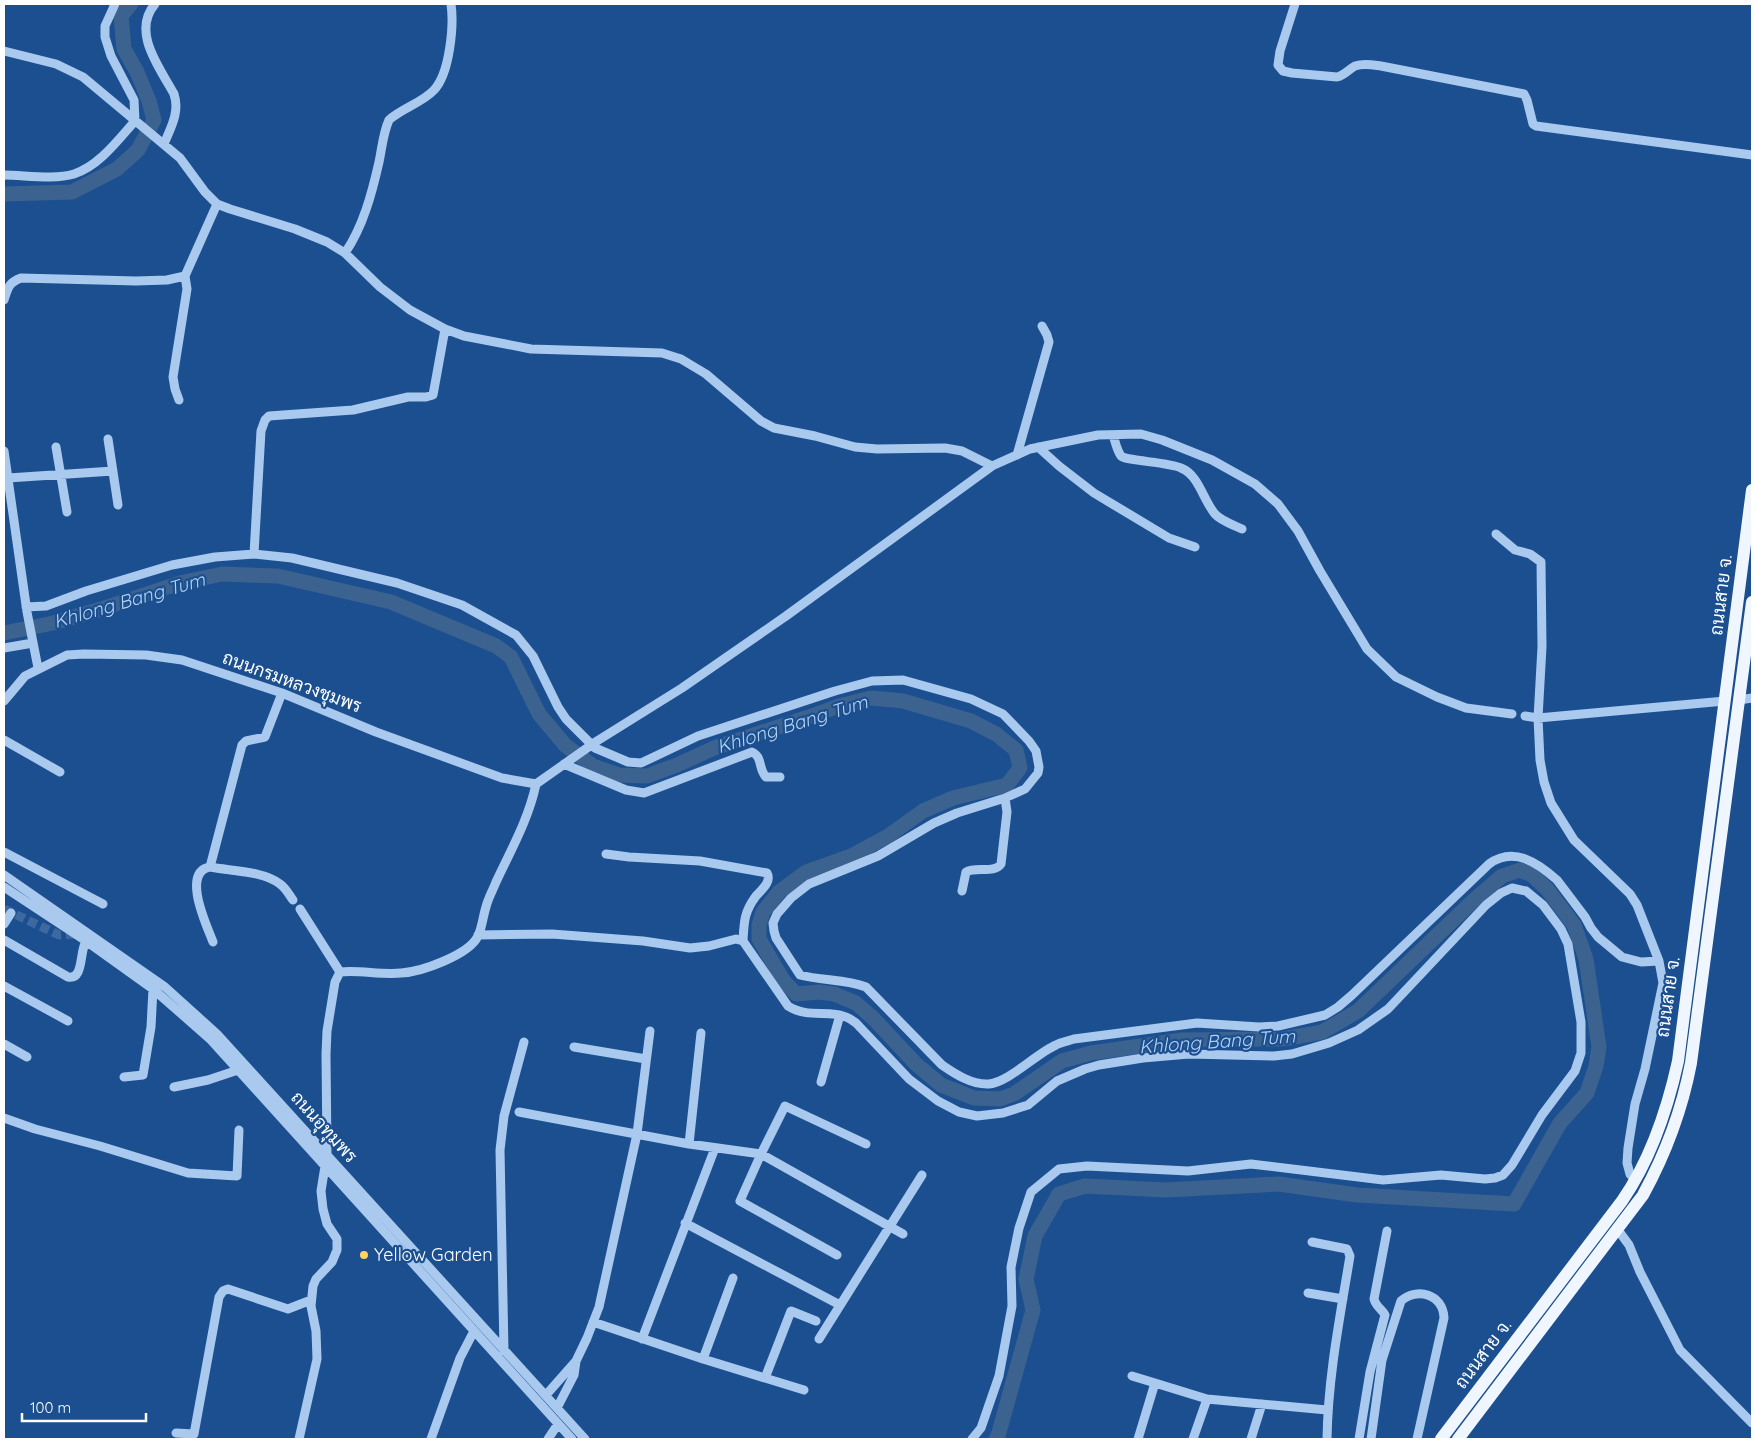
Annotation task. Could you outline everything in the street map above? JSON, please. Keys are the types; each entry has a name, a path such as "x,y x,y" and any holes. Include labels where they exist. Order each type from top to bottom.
{"main road":[{"name":"ถนนสาย จ.","path":"1441,1439 1617,1208 1636,1180 1658,1131 1678,1061 1752,490"},
{"name":"ถนนสาย จ.","path":"1458,1439 1643,1195 1662,1159 1680,1111 1691,1063 1746,699 1752,602"},
{"path":"1725,701 1746,699"}],"street":[{"path":"115,4 108,19 105,37 111,56 134,100 136,122"},
{"path":"155,4 146,26 147,43 177,102 177,112 162,142"},
{"path":"345,253 362,222 389,120 431,93 442,78 451,33 451,4"},
{"path":"1295,4 1280,51 1278,65 1283,71 1337,77 1344,75 1355,66 1366,64 1381,66 1524,94 1533,124 1536,126 1752,155"},
{"path":"4,51 56,64 83,77 180,158 217,204 312,235 327,242 345,253 380,287 410,310 445,329 464,336 531,349 662,354 681,359 706,374 761,421 774,428 815,436 855,447 877,449 945,448 962,451 992,466"},
{"path":"4,175 56,176 73,174 90,167 136,122"},
{"path":"179,400 173,377 187,289 185,276 217,204"},
{"path":"4,300 8,288 13,281 21,278 144,281 167,280 185,276"},
{"path":"1017,455 1049,342 1042,326"},
{"path":"254,554 261,431 265,420 269,416 353,410 408,397 433,395 445,329"},
{"path":"1114,434 1122,457 1129,460 1158,462 1183,468 1194,478 1216,516 1242,529"},
{"path":"340,972 402,973 414,971 438,963 465,950 478,936 486,904 525,818 536,784 587,748 682,688 786,616 992,466 1038,447 1098,435 1142,434 1212,460 1255,484 1278,504 1298,531 1367,649 1396,677 1437,697 1466,708 1512,714"},
{"path":"108,440 118,505"},
{"path":"56,447 67,512"},
{"path":"1038,447 1094,493 1169,538 1195,548"},
{"path":"4,451 27,610 38,668"},
{"path":"8,478 113,471"},
{"path":"1496,534 1515,550 1530,554 1541,562 1542,647 1538,718 1540,760 1551,803 1574,840 1630,894 1637,905 1659,961 1662,983 1645,1069 1635,1104 1628,1148 1627,1164 1630,1174 1636,1180"},
{"path":"27,610 46,606 86,591 172,565 215,557 254,554 292,558 397,583 462,605 516,635 533,656 558,707 587,748 628,762 641,763 698,736 835,690 872,681 903,680 972,699 1003,714 1036,751 1039,767 1038,773 1026,789 1005,798 952,815 934,823 878,856 809,884 791,898 777,914 773,923 776,938 800,975 857,983 866,987 942,1065 957,1075 980,1083 990,1084 1009,1075 1055,1045 1074,1039 1197,1023 1259,1027 1278,1026 1325,1015 1352,995 1489,864 1503,856 1522,857 1546,870 1557,880 1598,937 1622,957 1641,962 1659,961"},
{"path":"4,648 33,642"},
{"name":"ถนนกรมหลวงชุมพร","path":"4,701 25,676 67,655 146,655 182,660 282,693 376,732 502,778 536,784"},
{"path":"210,867 242,745 246,741 265,737 282,693"},
{"path":"1525,716 1538,718 1725,701"},
{"path":"4,740 60,772"},
{"path":"566,762 626,790 644,792 752,752 759,758 762,774 766,777 780,777"},
{"path":"962,891 966,872 995,868 1001,864 1007,812 1005,798"},
{"path":"4,852 103,904"},
{"path":"606,854 700,861 767,874 769,877 768,881 746,912 743,941"},
{"path":"213,942 196,894 199,874 204,869 210,867 271,879 280,884 293,900"},
{"name":"ถนนอุทุมพร","path":"4,875 164,987 217,1034 585,1439"},
{"name":"ถนนอุทุมพร","path":"4,886 86,941 152,989 210,1039 572,1439"},
{"path":"478,936 552,934 643,941 690,948 709,946 736,939 743,941 788,1006 808,1013 846,1017 856,1023 908,1079 938,1101 959,1112 977,1116 1003,1113 1028,1105 1057,1081 1085,1069 1098,1066 1143,1058 1189,1054 1274,1056 1292,1054 1330,1043 1358,1030 1388,1009 1486,905 1500,893 1512,888 1526,891 1543,904 1561,929 1568,944 1581,1022 1581,1053 1575,1071 1542,1115 1512,1165 1503,1175 1485,1179 1441,1175 1383,1180 1251,1164 1188,1171 1087,1166 1058,1169 1031,1192 1019,1228 1011,1267 1012,1306 999,1376 981,1428 972,1439"},
{"path":"300,909 340,972"},
{"path":"4,924 11,913"},
{"path":"4,940 68,977 73,978 79,971 82,948 86,941"},
{"path":"299,1439 317,1359 316,1331 311,1300 316,1279 332,1262 337,1250 337,1239 328,1224 322,1202 322,1183 327,1154 326,1072 328,1031 334,982 340,972"},
{"path":"4,986 68,1021"},
{"path":"124,1077 143,1075 151,1027 152,989"},
{"path":"821,1082 840,1015"},
{"path":"546,1395 576,1360 598,1307 637,1134 650,1031"},
{"path":"689,1144 701,1033"},
{"path":"504,1351 500,1150 504,1116 524,1042"},
{"path":"4,1044 27,1057"},
{"path":"574,1046 646,1059"},
{"path":"174,1087 208,1080 238,1070"},
{"path":"836,1255 740,1201 785,1106 866,1144"},
{"path":"519,1112 689,1144 761,1154 903,1234"},
{"path":"4,1118 34,1129 100,1146 188,1173 237,1176 240,1130"},
{"path":"642,1339 715,1148"},
{"path":"819,1339 922,1175"},
{"path":"685,1223 840,1305"},
{"path":"1618,1230 1630,1245 1640,1272 1680,1350 1752,1423"},
{"path":"1359,1439 1370,1372 1385,1315 1376,1305 1374,1299 1387,1231"},
{"path":"1312,1242 1347,1249 1350,1256 1335,1342 1327,1410 1326,1439"},
{"path":"703,1360 733,1278"},
{"path":"176,1433 194,1434 219,1297 223,1291 228,1289 288,1309 311,1300"},
{"path":"1308,1293 1343,1299"},
{"path":"1371,1439 1382,1360 1401,1301 1405,1298 1424,1294 1433,1296 1441,1304 1444,1309 1444,1318 1417,1439"},
{"path":"765,1378 791,1312 816,1321"},
{"path":"593,1322 703,1360 804,1390"},
{"path":"431,1439 460,1358 474,1331"},
{"path":"558,1408 574,1375 576,1360"},
{"path":"1132,1376 1207,1399 1327,1410"},
{"path":"1138,1439 1155,1382"},
{"path":"1193,1439 1207,1399"},
{"path":"1251,1439 1262,1404"},
{"path":"548,1439 558,1424"}],"waterway":[{"name":"Khlong Bang Tum","path":"4,194 72,192 117,169 138,150 154,120 149,101 137,72 124,49 121,16 131,4"},
{"name":"Khlong Bang Tum","path":"4,633 53,623 180,583 222,574 278,576 391,602 496,646 511,657 539,714 565,745 593,766 619,775 647,776 714,748 839,706 871,698 903,701 971,721 996,734 1016,750 1020,768 1007,785 953,798 923,811 888,836 851,856 806,872 779,892 763,912 759,925 759,939 783,980 796,994 819,992 834,994 856,1003 873,1018 916,1064 941,1085 974,1098 1000,1099 1014,1094 1062,1061 1091,1053 1182,1040 1283,1039 1322,1032 1358,1011 1474,900 1502,876 1520,870 1532,875 1547,889 1574,925 1586,959 1599,1047 1596,1066 1587,1093 1560,1123 1514,1204 1357,1195 1279,1184 1166,1190 1085,1186 1059,1194 1035,1236 1026,1279 1033,1310 996,1439"}],"tunnel":[{"path":"4,909 59,935 75,934"}],"place":[{"name":"Yellow Garden","path":"364,1255"}]}
